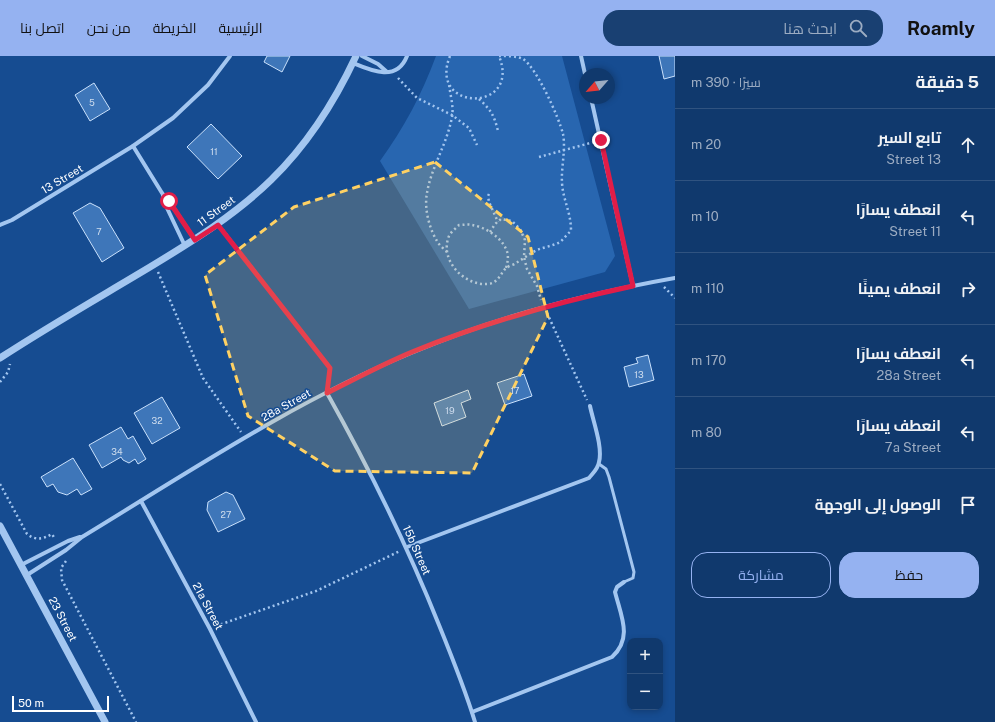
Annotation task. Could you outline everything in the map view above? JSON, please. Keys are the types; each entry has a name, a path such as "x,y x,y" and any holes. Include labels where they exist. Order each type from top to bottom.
{"street":[{"name":"13 Street","path":"0,225 12,220 133,146 173,118 208,85 230,56"},
{"name":"11 Street","path":"0,358 195,240 236,211 271,180 303,144 330,105 356,56"},
{"path":"362,56 390,72"},
{"path":"353,63 375,71 390,72 397,70 403,64 407,56"},
{"path":"581,56 584,68"},
{"path":"592,104 633,286"},
{"path":"133,146 162,193 195,240"},
{"path":"162,193 167,208 185,246"},
{"name":"28a Street","path":"27,575 82,537 246,438 327,393 390,362 454,335 543,307 588,295 675,278"},
{"name":"15b Street","path":"327,393 379,488 407,547 446,642 475,722"},
{"path":"407,547 589,478 595,472 601,455 590,406"},
{"name":"21a Street","path":"141,501 210,629 256,722"},
{"name":"23 Street","path":"0,526 105,722"},
{"name":"28a Street","path":"21,565 72,539 82,537"},
{"path":"472,712 612,657 623,644 625,635 615,592 624,582"}],"lane":[{"path":"599,464 606,469 609,477 634,572 633,578 624,582"}],"path":[{"path":"447,253 437,242 431,227 426,209 426,194 447,137 452,115 449,84 446,74 446,64 450,56"},
{"path":"449,84 454,91 462,96 470,99 479,99 492,93 500,83 503,74 503,65 499,56 523,59 532,68 547,94 562,134 564,150 562,184 571,220 570,231 560,242 537,250 506,268"},
{"path":"390,72 417,98 452,115 469,128 477,145"},
{"path":"479,99 495,118 498,131"},
{"path":"539,158 601,140"},
{"path":"489,194 489,202 498,222"},
{"path":"218,225 330,368 327,393"},
{"path":"460,225 473,225 485,229 497,237 506,248 508,259 506,268 501,276 490,284 479,284 467,280 456,271 449,261 446,248 449,235 460,225"},
{"path":"154,264 203,378 246,438"},
{"path":"659,281 675,298"},
{"path":"0,484 28,534 41,539 52,534 59,546"},
{"path":"210,629 316,591 407,547"},
{"path":"62,552 67,560 61,568 62,580 136,722"}],"highlighted area":[{"path":"435,162 528,237 548,317 472,473 335,471 248,416 205,275 294,207"}],"shaded area":[{"path":"436,56 562,56 615,256 605,272 469,309 380,161 412,110 425,84"}],"building":[{"path":"267,56 290,56 282,72 264,62"},
{"path":"659,56 675,56 675,76 664,79"},
{"path":"94,83 110,109 90,121 75,95"},
{"path":"211,124 242,156 218,179 187,147"},
{"path":"90,203 100,208 124,248 102,262 73,213"},
{"path":"648,355 654,380 629,387 624,367 638,363 636,358"},
{"path":"524,374 532,396 505,405 497,383"},
{"path":"468,390 471,399 461,403 466,417 442,426 434,403"},
{"path":"162,397 180,428 152,444 134,413"},
{"path":"121,427 128,439 133,436 146,459 138,464 135,459 129,463 121,457 102,468 89,445"},
{"path":"73,458 92,489 81,495 77,489 67,495 58,492 53,484 47,487 41,477"},
{"path":"226,492 233,495 245,519 218,532 207,510 208,502"}],"route":[{"path":"169,201 195,240 218,225 330,368 327,393 411,352 454,335 543,307 588,295 633,286 601,140"}]}
